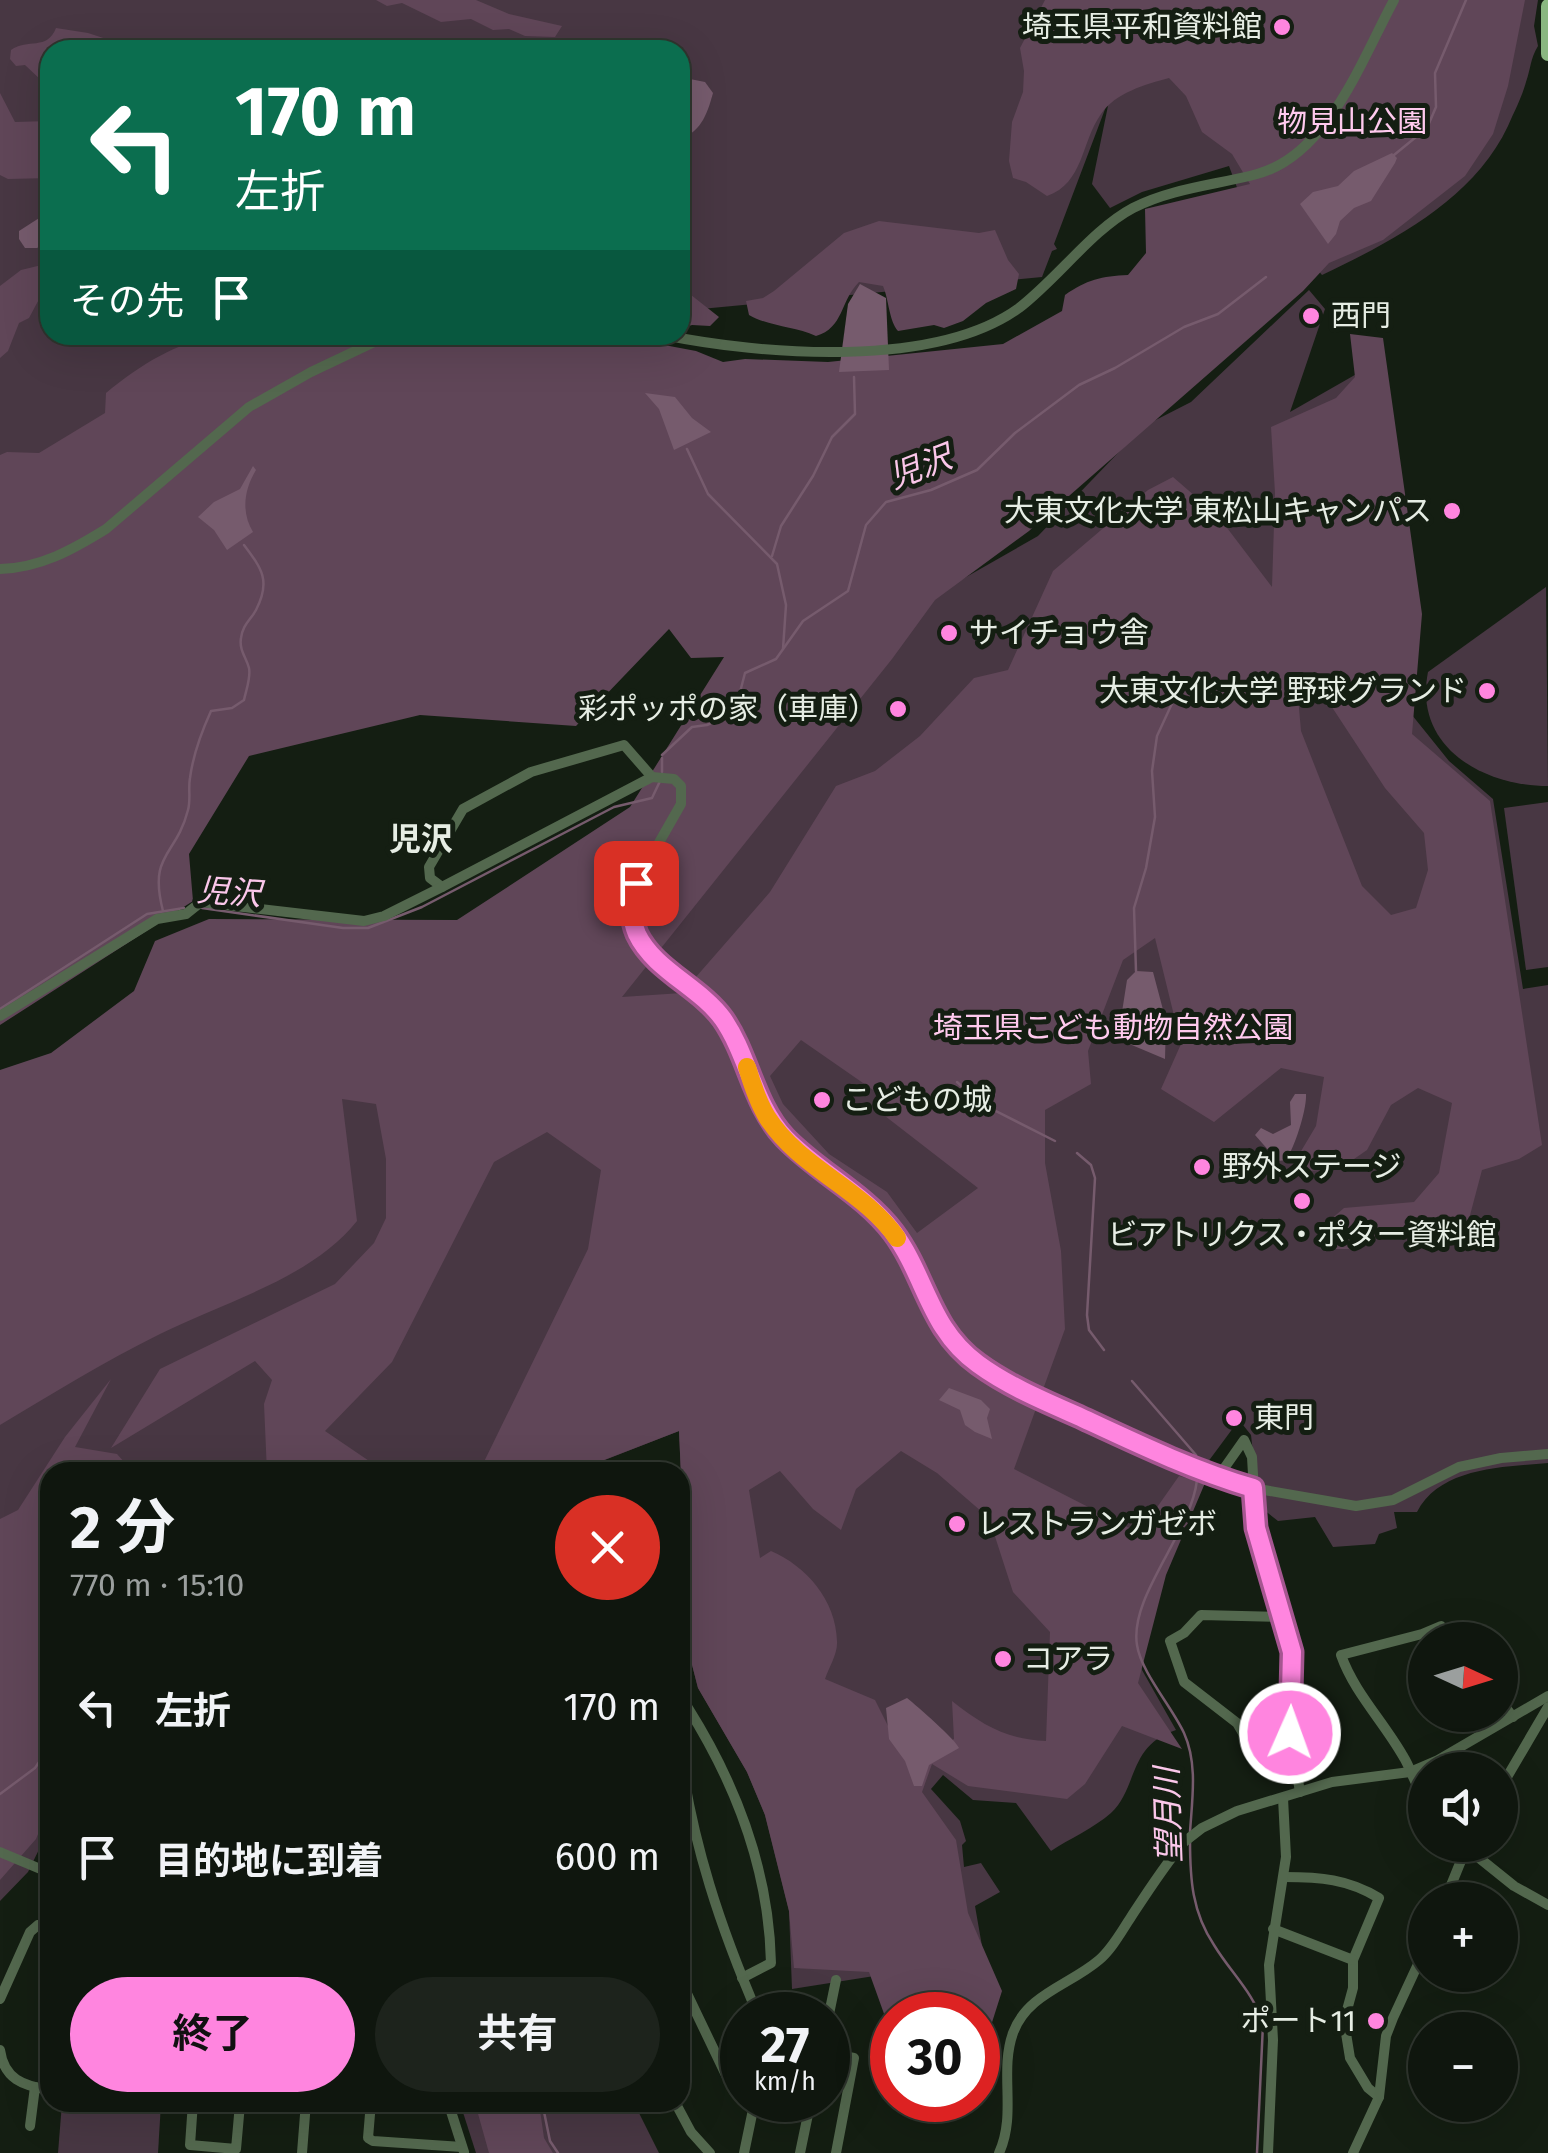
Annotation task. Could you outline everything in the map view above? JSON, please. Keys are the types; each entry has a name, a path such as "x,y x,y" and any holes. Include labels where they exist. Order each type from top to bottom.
{"main road":[{"path":"1548,6 1548,54"}],"street":[{"path":"690,339 765,352 914,346 961,336 1016,310 1130,209 1186,188 1281,165 1328,122 1394,0"},
{"path":"0,569 32,566 82,544 106,529 249,407 368,345"},
{"path":"442,886 430,878 429,868 463,809 531,772 624,745 658,777 680,786 681,804 636,883 630,909 639,938 650,953 720,1015 740,1046 768,1118 788,1141 872,1207 896,1236 942,1329 976,1363 1047,1402 1218,1477 1253,1488 1356,1506 1393,1500 1459,1467 1548,1454"},
{"path":"0,1016 156,919 202,902 364,922 384,916 658,777"},
{"path":"1218,1477 1244,1440 1252,1457 1256,1528 1292,1652 1290,1733 1300,1792"},
{"path":"1282,1617 1201,1615 1170,1641 1184,1682 1238,1723 1247,1740 1290,1733"},
{"path":"1408,1637 1341,1654 1349,1678 1380,1719 1408,1768"},
{"path":"1518,1713 1548,1696"},
{"path":"1518,1758 1548,1707"},
{"path":"690,1711 717,1754 738,1800 766,1908 771,1963 742,1978"},
{"path":"1452,1752 1486,1732"},
{"path":"999,2153 1010,2109 1009,2053 1014,2031 1024,2014 1044,1993 1064,1985 1102,1959 1184,1842 1237,1811 1332,1782 1408,1772"},
{"path":"1268,2153 1274,2040 1269,1965 1284,1877 1283,1798"},
{"path":"690,1820 748,1992"},
{"path":"0,1852 40,1870"},
{"path":"1485,1862 1548,1906"},
{"path":"1284,1877 1350,1882 1380,1898 1353,1960 1352,1988 1344,2021 1346,2047 1363,2079 1379,2097"},
{"path":"0,1999 30,1932 40,1926"},
{"path":"1274,1930 1353,1960"},
{"path":"834,1992 836,1980"},
{"path":"1353,2153 1379,2097 1386,2036 1408,1987"},
{"path":"690,2000 720,2062"},
{"path":"0,2050 10,2078 40,2089"},
{"path":"850,2057 854,2058 850,2079"},
{"path":"30,2126 35,2088"},
{"path":"192,2112 190,2145 236,2149 239,2112"},
{"path":"302,2153 305,2112"},
{"path":"369,2112 368,2138 374,2141 463,2150 451,2112"},
{"path":"680,2112 691,2132 710,2153"},
{"path":"744,2153 750,2122"},
{"path":"800,2153 806,2122"},
{"path":"836,2153 842,2122"}],"green space":[{"name":"物見山公園","path":"0,0 1538,0 1534,26 1538,46 1508,126 1493,152 1474,176 1429,216 1322,275 1262,204 1242,201 1229,166 1142,192 1110,208 1092,184 1110,96 1054,244 1057,249 1052,251 1042,277 690,310 690,40 40,40 40,345 350,345 0,496"},
{"path":"376,0 476,0 509,14 562,26 555,37 525,36 509,29 493,30 471,19 441,22 402,3 387,6"},
{"name":"物見山公園","path":"1045,0 1525,0 1508,86 1493,134 1465,176 1383,240 1329,263 1303,291 1029,531 935,600 622,997 682,993 770,892 836,786 875,771 920,736 974,678 1008,670 1053,571 1148,490 1173,477 1218,516 1272,587 1275,493 1271,427 1336,398 1355,377 1350,334 1383,338 1422,614 1412,734 1490,801 1542,1145 1519,1159 1482,1170 1469,1219 1453,1233 1360,1238 1352,1249 1325,1249 1322,1227 1344,1208 1414,1202 1439,1173 1452,1103 1418,1088 1391,1105 1367,1150 1341,1168 1288,1173 1316,1126 1324,1077 1281,1068 1214,1122 1161,1089 1181,1044 1155,938 1123,960 1088,1051 1091,1084 1045,1110 1045,1163 1061,1251 1065,1329 1014,1469 1139,1533 1179,1476 1205,1483 1166,1575 1138,1683 1182,1749 1122,1726 1085,1784 1067,1799 968,1786 932,1764 922,1792 956,1840 968,1913 1002,1991 1000,1997 1000,1992 876,1992 869,1972 794,1968 789,1911 765,1815 747,1772 698,1688 690,1657 690,1462 680,1462 679,1431 599,1462 484,1462 588,1249 601,1170 547,1132 494,1162 392,1362 325,1431 371,1462 267,1462 264,1404 272,1380 255,1361 111,1448 160,1369 335,1284 374,1243 386,1218 386,1159 376,1104 342,1099 357,1221 338,1241 292,1273 139,1344 0,1425 0,1070 51,1053 134,991 155,941 209,919 457,920 630,807 724,657 691,658 669,629 576,726 420,715 249,756 189,854 193,901 0,1025 0,455 39,453 105,413 106,393 132,373 184,345 664,345 696,351 723,362 828,362 1003,344 1062,311 1065,295 1080,286 1128,275 1146,253 1145,209 1250,184 1232,154 1202,132 1186,96 1169,78 1114,100 1094,125 1075,172 1059,190 1047,196 1013,178 1009,161 1012,122 1023,92 1020,48","holes":["1318,676 1326,698 1385,788 1424,833 1428,870 1416,908 1391,915 1362,886 1301,731 1297,685","801,1040 876,1092 876,1109 978,1188 917,1233 887,1192 829,1154 783,1104 770,1076","901,1451 937,1473 989,1518 1013,1592 1050,1632 1046,1741 996,1730 952,1701 954,1739 909,1768 875,1700 825,1679 837,1646 831,1612 817,1586 796,1566 771,1551 760,1558 749,1490 780,1471 813,1509 841,1530 856,1489"]},
{"path":"56,28 109,40 46,40"},
{"path":"40,42 40,79 25,65 16,66 10,59 11,50"},
{"path":"0,93 15,122 40,121 40,178 8,179 0,175"},
{"path":"879,221 979,233 995,230 1019,274 1016,289 944,328 934,325 898,331 883,286 859,282 832,327 816,336 749,315 746,301 774,291 844,233"},
{"path":"40,265 40,297 29,318 19,323 8,351 0,358 0,286 21,270"},
{"name":"埼玉県こども動物自然公園","path":"1309,290 1325,309 1290,412 1367,368 1412,715 1449,761 1493,799 1523,989 1548,985 1548,1463 1493,1468 1457,1478 1427,1497 1417,1512 1394,1512 1397,1528 1379,1534 1375,1544 1333,1547 1315,1517 1278,1521 1259,1506 1251,1435 1239,1420 1155,1543 1124,1625 1142,1670 1176,1730 1161,1737 1141,1756 1120,1803 1097,1824 1051,1851 1016,1803 973,1800 943,1775 931,1789 960,1821 966,1841 962,1845 964,1867 981,1863 1000,1892 975,1906 982,1946 887,1974 792,1989 789,1911 765,1815 747,1772 698,1688 690,1657 690,1462 680,1462 679,1431 600,1462 40,1462 40,1847 28,1872 0,1901 0,1074 440,956 931,597 1038,536 1144,426 1191,402"},
{"path":"690,294 719,317 710,326 692,325"},
{"name":"大東文化大学 野球グランド","path":"1546,587 1548,786 1500,779 1458,757 1442,741 1431,721 1426,698 1428,672"},
{"path":"1548,802 1548,967 1526,970 1504,808"},
{"path":"111,1379 75,1447 117,1454 124,1462 49,1462"},
{"path":"40,1476 40,1829 0,1880 0,1519 18,1510"},
{"path":"61,2112 160,2112 158,2153 58,2153"},
{"path":"463,2112 638,2112 659,2153 476,2153"},
{"path":"478,2112 540,2112 544,2138 553,2153 489,2153"}],"shaded area":[{"path":"690,79 705,82 713,93 699,125 690,134"},
{"path":"1392,153 1397,158 1395,163 1371,201 1354,208 1340,221 1328,244 1300,204 1313,192 1338,186 1354,171"},
{"path":"40,217 40,246 25,248 19,231"},
{"path":"860,284 886,298 889,370 839,372 848,304"},
{"path":"645,393 675,397 692,418 711,432 674,450 659,409"},
{"path":"253,466 256,470 246,501 253,532 227,550 214,530 198,517 214,502 240,489"},
{"path":"1136,971 1153,972 1166,1021 1165,1059 1108,1035 1122,1012 1127,980"},
{"path":"1295,1094 1306,1094 1302,1119 1289,1155 1278,1161 1255,1135 1261,1128 1273,1134 1291,1125 1290,1102"},
{"path":"949,1388 981,1400 990,1409 987,1418 992,1439 965,1425 960,1410 939,1400"},
{"path":"907,1698 959,1748 929,1765 922,1786 914,1786 905,1761 889,1739 886,1708"}],"waterway":[{"name":"児沢","path":"1394,155 1427,128 1436,107 1435,73 1466,0"},
{"name":"児沢","path":"662,755 692,727 729,715 745,673 776,659 803,621 848,591 866,525 886,502 931,490 977,470 1015,433 1079,385 1184,327 1218,314 1266,277"},
{"path":"772,556 781,526 832,437 855,414 854,377"},
{"path":"687,449 708,494 777,564 786,605 783,649"},
{"path":"163,911 159,892 161,866 188,810 191,769 201,736 211,711 232,708 244,700 248,684 249,668 241,638 261,600 264,583 260,568 244,545"},
{"path":"1136,971 1134,908 1155,817 1152,771 1157,736 1175,697"},
{"name":"児沢","path":"662,758 662,772"},
{"name":"児沢","path":"202,908 368,928 422,907 614,807 652,798 661,779"},
{"name":"児沢","path":"0,1009 147,914 184,908"},
{"name":"望月川","path":"957,1082 980,1103 1055,1141"},
{"name":"望月川","path":"1077,1153 1091,1165 1095,1178 1087,1315 1089,1330 1104,1350"},
{"name":"望月川","path":"1132,1381 1196,1455 1197,1465"},
{"name":"望月川","path":"1190,1832 1193,1782 1188,1745 1144,1666 1137,1645 1137,1626 1151,1585 1184,1521 1197,1480"},
{"path":"0,1794 40,1761"},
{"name":"望月川","path":"1190,1840 1192,1882 1201,1920 1254,2003 1263,2024 1257,2153"},
{"path":"544,2112 550,2141 558,2153"}],"slow traffic":[{"path":"747,1067 768,1118 788,1141 872,1207 897,1238"}],"place":[{"name":"埼玉県平和資料館","path":"1282,27"},
{"name":"西門","path":"1311,316"},
{"name":"大東文化大学 東松山キャンパス","path":"1452,511"},
{"name":"サイチョウ舎","path":"949,633"},
{"name":"大東文化大学 野球グランド","path":"1487,691"},
{"name":"彩ポッポの家（車庫）","path":"898,709"},
{"name":"こどもの城","path":"822,1100"},
{"name":"野外ステージ","path":"1202,1167"},
{"name":"ビアトリクス・ポター資料館","path":"1302,1201"},
{"name":"東門","path":"1234,1418"},
{"name":"レストランガゼボ","path":"957,1524"},
{"name":"コアラ","path":"1003,1659"},
{"name":"ポート11","path":"1376,2021"}],"district":[{"name":"児沢","path":"421,839"}],"route":[{"path":"636,883 630,909 639,938 650,953 720,1015 740,1046 768,1118 788,1141 872,1207 896,1236 942,1329 976,1363 1014,1386 1138,1445 1253,1488 1263,1558 1292,1652 1290,1733"}]}
